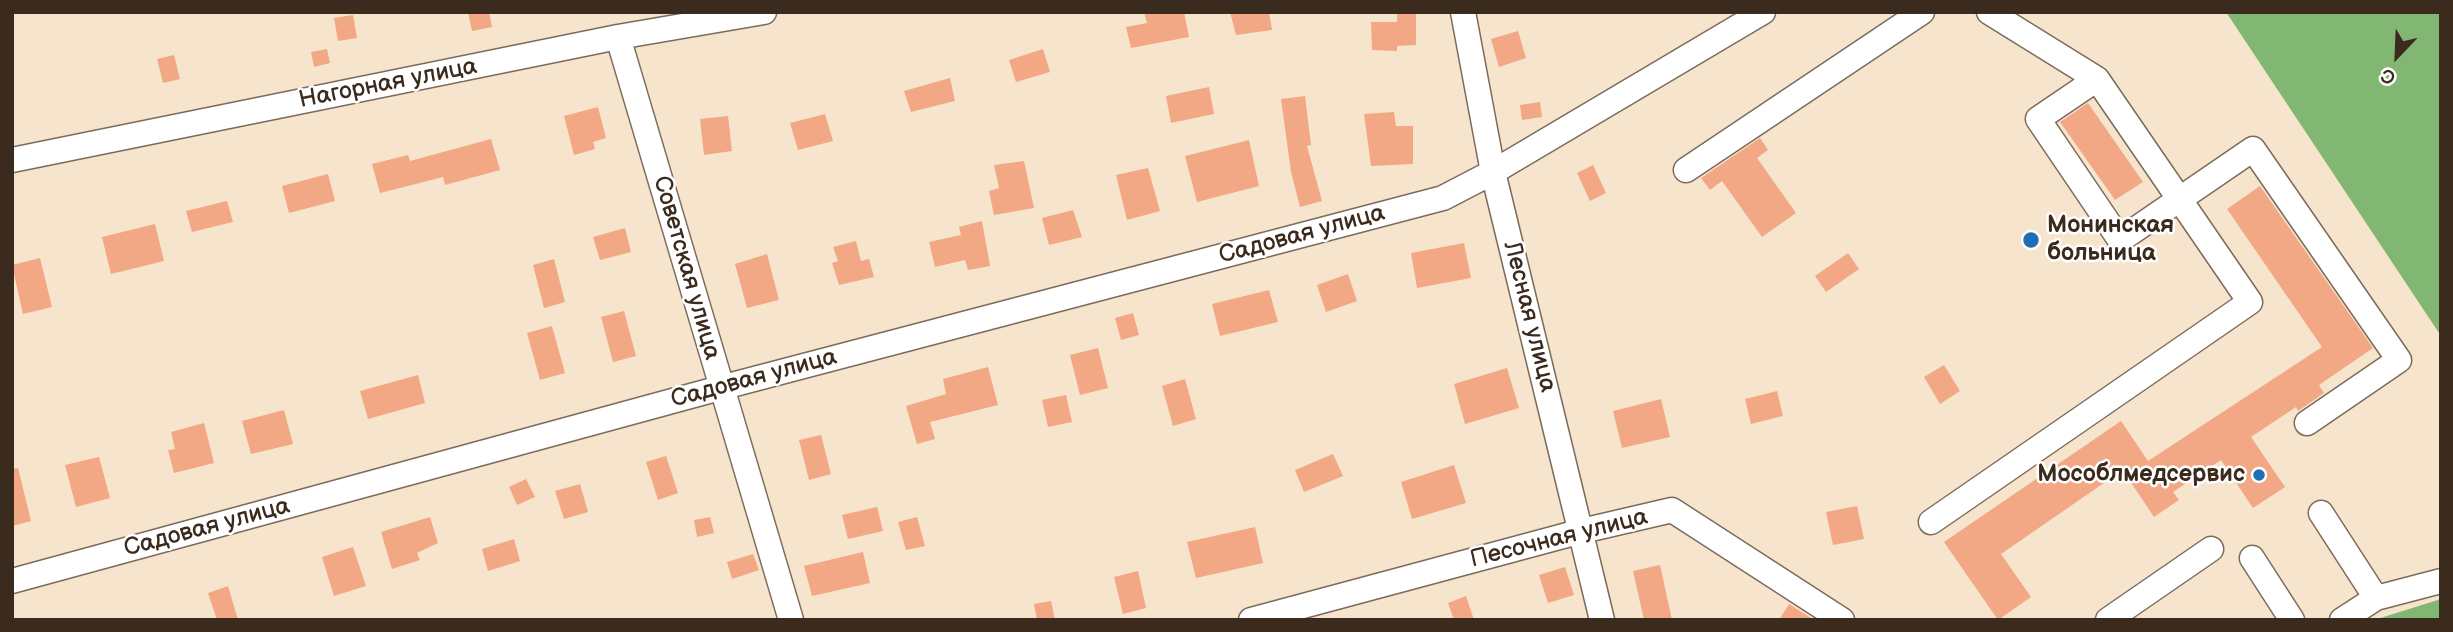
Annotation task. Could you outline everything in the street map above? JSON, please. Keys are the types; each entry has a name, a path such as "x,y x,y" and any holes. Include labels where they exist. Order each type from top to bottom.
{"street":[{"name":"Нагорная улица","path":"12,160 618,37 764,12"},
{"name":"Лесная улица","path":"1463,12 1493,172 1602,620"},
{"name":"Садовая улица","path":"12,581 720,388 1443,198 1493,172 1763,12"},
{"path":"1686,170 1922,12"},
{"path":"1931,522 2250,302 2097,79 1989,12"},
{"name":"Советская улица","path":"618,37 791,620"},
{"path":"2097,79 2038,120 2120,240 2253,149 2399,360 2306,423"},
{"name":"Песочная улица","path":"1251,620 1581,531 1672,510 1842,620"},
{"path":"2321,513 2376,598"},
{"path":"2108,620 2211,549"},
{"path":"2252,558 2292,620"},
{"path":"2342,620 2376,598 2441,581"}],"green space":[{"path":"2226,12 2441,12 2441,336"},
{"path":"2441,599 2441,620 2374,620"}],"building":[{"path":"468,12 489,12 492,27 472,31"},
{"path":"1144,12 1184,12 1189,37 1131,48 1126,27 1147,23"},
{"path":"1230,12 1269,12 1272,30 1236,35"},
{"path":"1397,14 1416,14 1416,45 1397,46 1397,51 1372,50 1371,22 1397,22"},
{"path":"353,15 357,38 338,41 334,18"},
{"path":"1518,31 1526,58 1499,67 1491,39"},
{"path":"327,49 330,63 314,67 311,52"},
{"path":"1043,49 1050,72 1016,82 1009,60"},
{"path":"174,55 180,79 163,83 157,59"},
{"path":"950,78 955,101 911,112 904,91"},
{"path":"1209,87 1214,114 1171,123 1166,96"},
{"path":"1305,96 1311,145 1307,146 1322,201 1300,207 1291,172 1281,99"},
{"path":"1540,102 1542,117 1522,120 1520,105"},
{"path":"2088,103 2143,182 2115,200 2060,122"},
{"path":"598,107 606,138 593,142 595,149 574,155 564,116"},
{"path":"1394,112 1396,126 1413,126 1413,164 1371,166 1364,114"},
{"path":"825,114 833,141 798,150 790,123"},
{"path":"728,116 732,151 704,155 700,119"},
{"path":"1760,138 1768,150 1757,158 1796,213 1762,237 1722,181 1710,190 1701,178"},
{"path":"491,139 500,170 445,185 443,177 380,193 372,164 408,155 410,161"},
{"path":"1249,140 1259,186 1197,202 1185,156"},
{"path":"1024,161 1034,208 994,215 989,191 999,188 994,165"},
{"path":"1593,165 1606,193 1590,201 1577,173"},
{"path":"1148,168 1160,211 1127,220 1116,175"},
{"path":"328,174 335,201 289,213 282,186"},
{"path":"2260,186 2373,348 2319,385 2324,393 2298,411 2296,407 2251,437 2285,487 2253,508 2221,460 2173,492 2179,500 2154,517 2124,472 2116,479 2114,476 2001,554 2031,597 1998,620 1944,542 2121,421 2148,461 2322,347 2227,209"},
{"path":"227,201 233,222 192,232 186,211"},
{"path":"1073,210 1082,237 1049,245 1042,218"},
{"path":"982,221 990,266 968,270 965,260 935,267 929,242 961,235 959,227"},
{"path":"155,224 164,261 111,274 102,237"},
{"path":"625,228 631,252 600,260 593,237"},
{"path":"856,241 861,261 869,259 874,277 839,285 832,263 838,261 833,247"},
{"path":"1464,243 1471,278 1417,288 1411,253"},
{"path":"1848,253 1859,269 1826,292 1815,276"},
{"path":"767,254 779,300 747,308 735,264"},
{"path":"40,258 52,307 23,314 12,265"},
{"path":"554,259 565,302 544,308 533,265"},
{"path":"1348,274 1357,301 1326,312 1317,285"},
{"path":"1269,290 1278,322 1220,336 1212,304"},
{"path":"624,311 636,356 613,362 601,317"},
{"path":"1133,313 1139,335 1121,340 1115,318"},
{"path":"552,326 565,373 540,380 527,333"},
{"path":"1098,348 1108,388 1080,395 1070,355"},
{"path":"1944,365 1960,391 1940,404 1924,377"},
{"path":"988,367 998,405 930,422 935,439 917,444 906,406 946,394 943,379"},
{"path":"1507,368 1519,408 1465,424 1454,384"},
{"path":"418,375 425,403 368,419 360,391"},
{"path":"1185,379 1196,419 1173,426 1162,386"},
{"path":"1777,391 1783,416 1751,424 1745,399"},
{"path":"1066,395 1072,422 1048,427 1042,400"},
{"path":"1661,399 1670,437 1622,448 1613,411"},
{"path":"284,410 293,444 251,454 242,421"},
{"path":"204,423 214,463 174,473 168,450 175,449 171,432"},
{"path":"821,435 831,474 809,480 799,440"},
{"path":"1333,454 1343,476 1304,492 1295,470"},
{"path":"666,456 678,493 658,500 646,462"},
{"path":"99,457 110,498 76,507 65,465"},
{"path":"1454,465 1466,503 1412,519 1401,482"},
{"path":"18,468 31,521 12,526 12,469"},
{"path":"526,479 535,497 517,505 509,487"},
{"path":"580,484 588,512 564,519 555,491"},
{"path":"1857,506 1864,539 1833,545 1826,512"},
{"path":"877,507 883,531 848,539 842,515"},
{"path":"430,517 438,543 417,553 420,560 392,569 381,532"},
{"path":"710,517 714,533 697,537 694,520"},
{"path":"917,517 925,546 906,550 898,522"},
{"path":"1255,527 1263,563 1196,578 1187,542"},
{"path":"514,539 520,561 488,571 482,549"},
{"path":"353,547 366,586 334,596 322,557"},
{"path":"863,552 870,583 812,596 804,566"},
{"path":"753,554 759,570 732,579 727,562"},
{"path":"1660,565 1672,620 1644,620 1633,571"},
{"path":"1565,567 1574,595 1548,603 1539,575"},
{"path":"1138,571 1146,608 1123,614 1114,577"},
{"path":"228,586 238,620 217,620 208,593"},
{"path":"1466,596 1474,620 1454,620 1448,603"},
{"path":"1051,601 1055,620 1037,620 1034,604"},
{"path":"1789,604 1814,620 1779,620"}],"place":[{"name":"Монинская больница","path":"2031,240"},
{"name":"Мособлмедсервис","path":"2259,475"}]}
